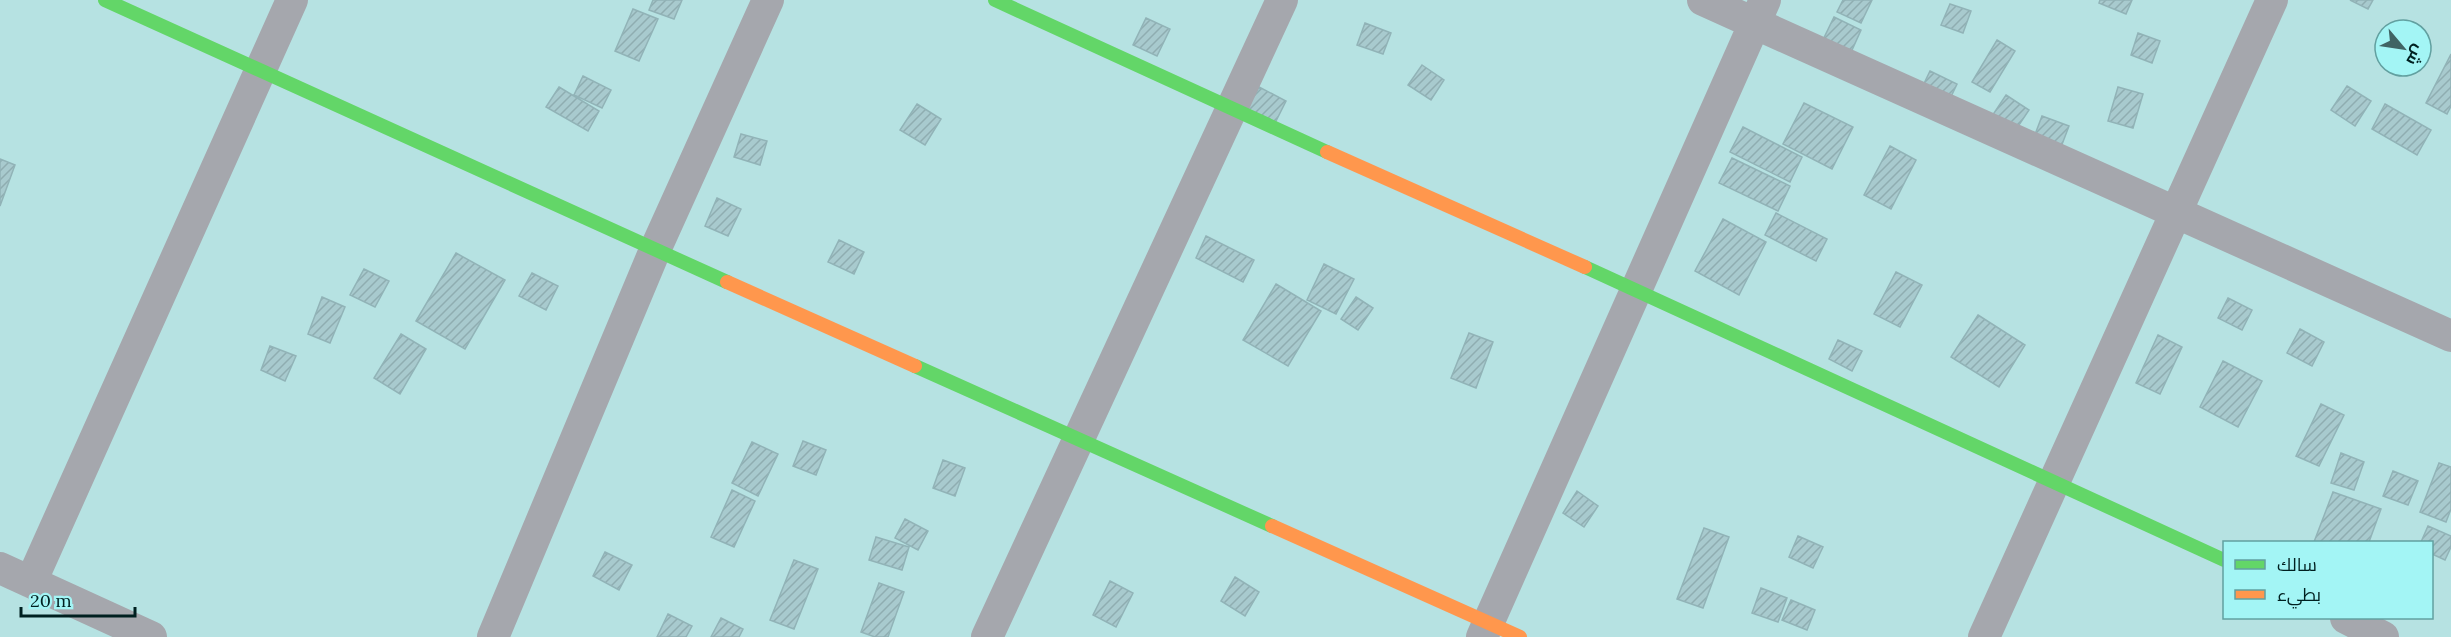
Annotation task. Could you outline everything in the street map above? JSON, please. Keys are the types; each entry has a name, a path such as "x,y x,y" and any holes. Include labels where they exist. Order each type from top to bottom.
{"street":[{"path":"105,0 1078,439 1485,630 1520,637"},
{"path":"31,582 292,0"},
{"path":"493,637 655,250 768,0"},
{"path":"995,0 1231,110 1636,290 2223,560"},
{"path":"987,637 1282,0"},
{"path":"1702,0 1760,12 2176,212 2451,336"},
{"path":"1984,637 2272,0"},
{"path":"1485,630 1760,12"},
{"path":"0,568 151,637"},
{"path":"2348,619 2383,637"}],"building":[{"path":"653,0 682,0 674,19 649,10"},
{"path":"1843,0 1872,0 1861,23 1837,12"},
{"path":"2100,0 2132,0 2126,14 2099,3"},
{"path":"2350,0 2373,0 2368,9"},
{"path":"1950,4 1971,11 1963,33 1941,25"},
{"path":"633,9 658,19 639,61 615,51"},
{"path":"1834,17 1861,30 1848,59 1820,46"},
{"path":"1146,18 1170,29 1157,56 1133,45"},
{"path":"1365,23 1391,33 1383,54 1357,45"},
{"path":"2138,33 2160,41 2152,63 2131,55"},
{"path":"1997,40 2015,51 1990,92 1972,82"},
{"path":"2451,54 2451,106 2447,114 2426,103"},
{"path":"1422,65 1444,80 1431,100 1408,85"},
{"path":"1930,71 1957,84 1947,105 1920,92"},
{"path":"583,76 611,90 602,108 574,95"},
{"path":"2347,86 2371,101 2355,126 2331,110"},
{"path":"559,87 599,111 588,131 546,107"},
{"path":"1259,87 1286,101 1275,123 1247,109"},
{"path":"2118,87 2143,94 2133,128 2108,121"},
{"path":"2006,95 2029,110 2015,131 1992,116"},
{"path":"1804,103 1853,127 1832,169 1783,144"},
{"path":"917,104 941,119 925,145 900,130"},
{"path":"2385,104 2431,130 2417,155 2372,129"},
{"path":"2042,116 2069,126 2058,155 2031,145"},
{"path":"1743,127 1802,157 1790,182 1730,152"},
{"path":"741,134 767,141 760,165 734,157"},
{"path":"1890,146 1916,160 1891,209 1864,195"},
{"path":"1732,158 1790,186 1778,211 1719,183"},
{"path":"0,159 15,165 0,206"},
{"path":"717,198 741,209 728,236 705,226"},
{"path":"1776,213 1827,239 1816,261 1765,235"},
{"path":"1723,219 1766,242 1739,295 1695,271"},
{"path":"1206,236 1254,260 1243,282 1196,258"},
{"path":"839,240 864,252 854,274 828,262"},
{"path":"456,253 505,280 465,349 416,321"},
{"path":"1324,264 1354,279 1336,314 1307,300"},
{"path":"364,269 389,281 375,307 350,295"},
{"path":"1896,272 1922,285 1900,327 1874,314"},
{"path":"532,273 558,286 546,310 519,296"},
{"path":"1276,284 1321,311 1288,366 1243,340"},
{"path":"322,297 345,307 330,343 308,334"},
{"path":"1356,297 1373,308 1358,330 1341,319"},
{"path":"2228,298 2252,310 2242,330 2218,318"},
{"path":"1978,315 2025,345 1999,387 1951,357"},
{"path":"2300,329 2324,342 2312,366 2287,353"},
{"path":"1469,333 1493,342 1476,388 1451,378"},
{"path":"401,334 426,349 400,394 374,378"},
{"path":"2158,335 2182,347 2160,394 2136,383"},
{"path":"1838,340 1862,351 1852,371 1829,359"},
{"path":"270,346 296,356 285,381 261,370"},
{"path":"2223,361 2262,381 2238,427 2200,407"},
{"path":"2321,404 2344,415 2319,466 2296,456"},
{"path":"803,441 826,450 816,475 793,466"},
{"path":"752,442 778,454 758,496 732,483"},
{"path":"2341,453 2364,462 2354,490 2331,483"},
{"path":"943,460 965,468 955,496 933,488"},
{"path":"2439,463 2451,467 2451,509 2446,522 2420,512"},
{"path":"2393,471 2418,481 2408,505 2383,496"},
{"path":"732,490 755,501 734,547 711,537"},
{"path":"1577,491 1598,506 1584,527 1563,513"},
{"path":"2333,492 2381,509 2369,541 2314,541"},
{"path":"905,519 928,531 918,550 895,538"},
{"path":"2428,526 2451,536 2451,547 2445,560 2433,554 2433,541 2421,541"},
{"path":"1704,528 1729,537 1703,608 1677,599"},
{"path":"1798,536 1823,547 1813,568 1789,557"},
{"path":"876,537 909,547 902,570 869,560"},
{"path":"605,552 632,565 619,590 593,576"},
{"path":"794,560 818,569 794,629 770,620"},
{"path":"1235,577 1259,592 1245,616 1221,601"},
{"path":"1110,581 1133,593 1116,627 1093,615"},
{"path":"879,583 904,592 888,637 875,637 861,632"},
{"path":"1761,588 1787,598 1778,622 1752,613"},
{"path":"1791,600 1815,610 1807,630 1782,620"},
{"path":"668,614 692,626 686,637 657,637"},
{"path":"721,618 743,629 739,637 711,637"}],"traffic: fast":[{"path":"105,0 727,282"},
{"path":"995,0 1327,152"},
{"path":"1585,267 2223,560"},
{"path":"915,366 1272,526"}],"traffic: slow":[{"path":"1327,152 1585,267"},
{"path":"727,282 915,366"},
{"path":"1272,526 1520,637"}]}
